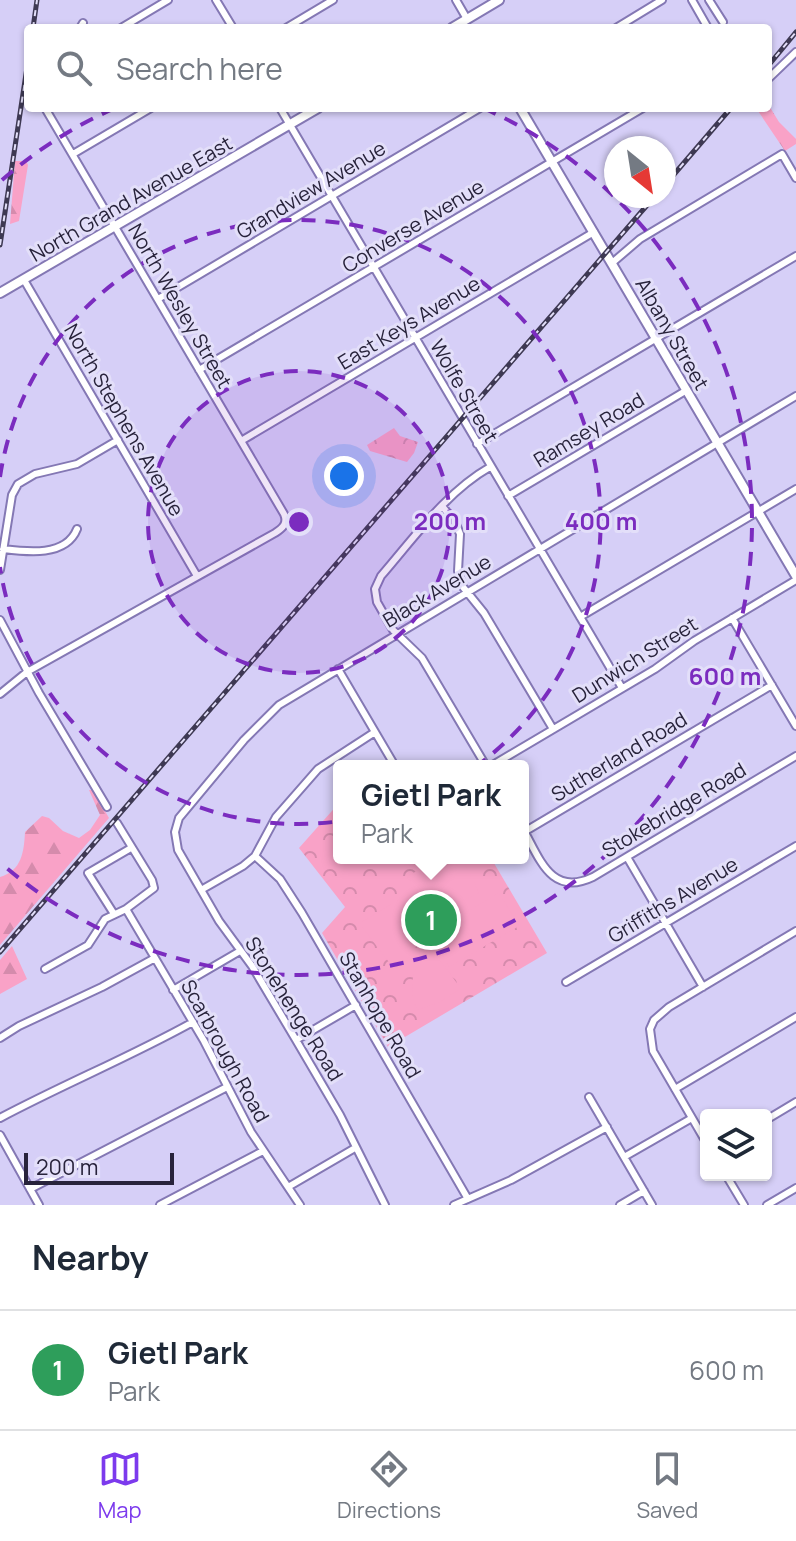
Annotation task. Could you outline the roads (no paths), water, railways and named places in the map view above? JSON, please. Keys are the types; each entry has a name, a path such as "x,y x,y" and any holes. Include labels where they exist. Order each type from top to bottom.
{"street":[{"path":"128,24 168,0"},
{"path":"216,0 231,24"},
{"path":"293,24 333,0"},
{"path":"456,0 470,24"},
{"path":"459,24 499,0"},
{"path":"623,24 662,0"},
{"path":"692,0 706,24"},
{"path":"709,0 723,22"},
{"path":"772,75 796,52"},
{"name":"North Wesley Street","path":"47,112 284,514 286,521 280,530 197,576"},
{"path":"73,154 144,112"},
{"name":"Wolfe Street","path":"282,112 622,688"},
{"name":"North Grand Avenue East","path":"0,293 311,112"},
{"name":"Grandview Avenue","path":"158,299 473,112"},
{"name":"Albany Street","path":"522,112 796,578"},
{"name":"Converse Avenue","path":"199,370 636,112"},
{"path":"612,263 640,239 782,154 796,178"},
{"name":"East Keys Avenue","path":"241,441 594,232"},
{"path":"477,444 796,256"},
{"name":"North Stephens Avenue","path":"24,280 197,576"},
{"name":"Ramsey Road","path":"508,496 687,390"},
{"name":"Black Avenue","path":"175,832 182,812 262,720 296,694 796,396"},
{"path":"0,570 12,495 18,484 35,474 77,464 118,440"},
{"path":"485,760 422,658 397,633 377,602 376,583 442,506 465,484 490,467"},
{"path":"580,617 796,489"},
{"path":"442,506 460,534 458,571 467,592 484,613 553,729"},
{"path":"3,549 47,551 63,545 75,535 77,529"},
{"path":"0,694 27,672 197,576"},
{"name":"Dunwich Street","path":"499,760 622,688 796,578"},
{"path":"732,618 796,726"},
{"path":"0,620 107,807"},
{"path":"338,669 391,760"},
{"name":"Sutherland Road","path":"529,827 772,685"},
{"path":"201,890 255,856 276,817 307,779 328,760 375,732"},
{"name":"Stokebridge Road","path":"529,838 549,872 566,885 587,880 796,756"},
{"path":"45,969 88,945 101,924 154,888 117,823"},
{"name":"Stonehenge Road","path":"175,832 178,850 340,1115 385,1205"},
{"name":"Griffiths Avenue","path":"566,982 796,846"},
{"path":"114,914 88,873 131,848"},
{"name":"Stanhope Road","path":"255,856 280,879 468,1199"},
{"path":"627,857 703,987"},
{"name":"Scarbrough Road","path":"126,909 193,1022 263,1151 300,1205"},
{"path":"700,1132 653,1051 648,1028 663,1010 796,931"},
{"path":"173,990 240,951"},
{"path":"0,1038 155,958"},
{"path":"296,1040 356,1005"},
{"path":"675,1089 796,1017"},
{"path":"0,1118 38,1097 127,1058 193,1022"},
{"path":"30,1189 227,1087"},
{"path":"589,1097 652,1205"},
{"path":"772,1116 796,1102"},
{"path":"624,1157 692,1118"},
{"path":"454,1205 511,1180 607,1127"},
{"path":"0,1135 39,1205"},
{"path":"288,1187 355,1148"},
{"path":"160,1205 263,1151"},
{"path":"730,1181 744,1205"},
{"path":"767,1205 796,1188"},
{"path":"620,1205 644,1191"}],"railway":[{"path":"34,24 37,0"},
{"path":"772,61 796,32"},
{"path":"0,245 24,87"},
{"path":"676,172 728,112"},
{"path":"0,952 645,208"}],"place":[{"name":"Gietl Park","path":"431,920"}]}
